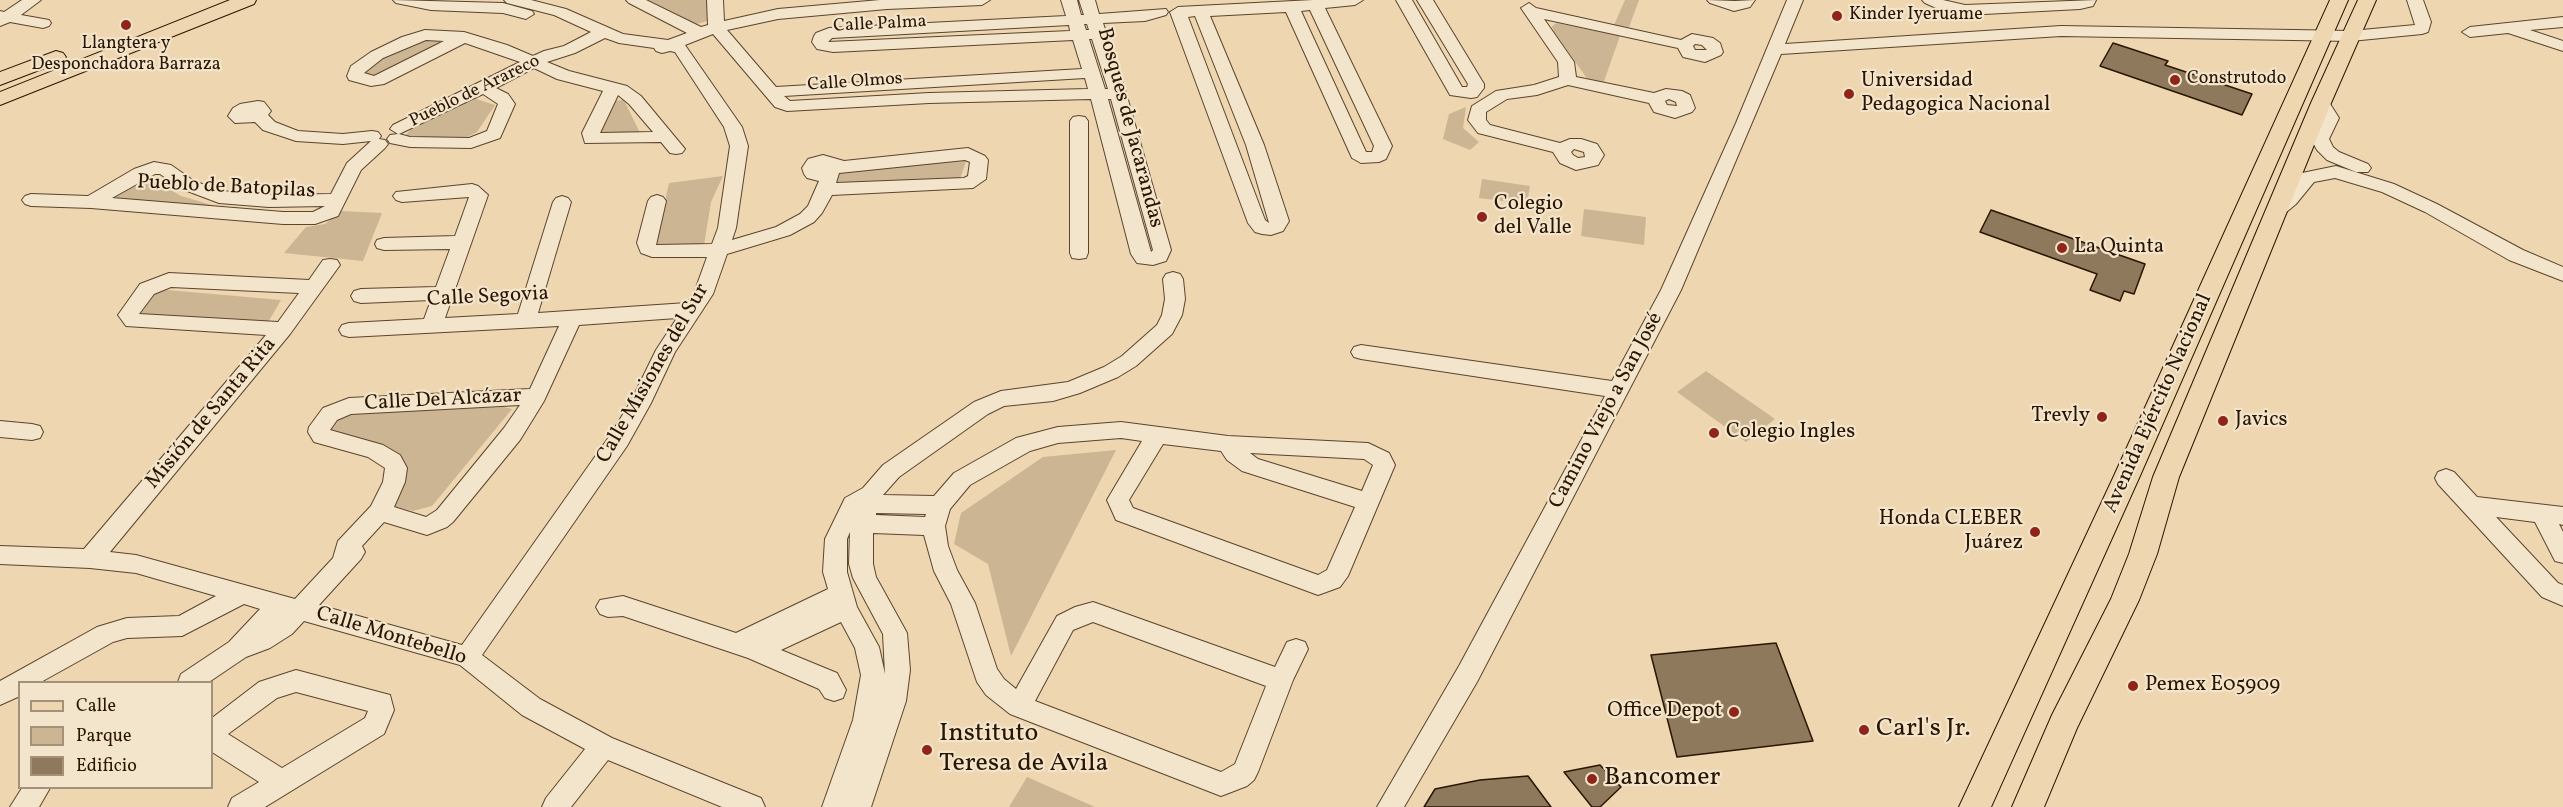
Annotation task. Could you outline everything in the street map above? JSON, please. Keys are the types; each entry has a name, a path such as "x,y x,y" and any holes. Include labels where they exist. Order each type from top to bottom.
{"main road":[{"path":"0,79 205,0"},
{"path":"0,99 247,0"},
{"name":"Avenida Ejército Nacional","path":"1976,807 2173,374 2339,0"},
{"name":"Avenida Ejército Nacional","path":"2028,807 2063,724 2125,600 2143,554 2166,477 2367,0"},
{"path":"2173,374 2178,390 2180,418 2187,429"},
{"path":"2148,426 2163,432 2172,442 2166,477"}],"street":[{"path":"2,18 33,0"},
{"path":"401,0 503,8 592,32 637,42 669,45"},
{"path":"512,0 560,12 619,47 654,52 692,67"},
{"path":"634,0 708,30"},
{"path":"708,30 715,0"},
{"path":"654,52 708,30 756,17 813,9 982,0"},
{"name":"Calle Palma","path":"950,34 829,33 822,36 820,42 823,46 833,47 950,34 1084,16 1145,16 1169,12 1316,6 1355,0"},
{"path":"1404,0 1456,90 1471,93 1476,88 1476,84 1425,0"},
{"path":"1715,0 1734,6 1744,4 1747,0"},
{"name":"Camino Viejo a San José","path":"1390,807 1468,674 1686,262 1795,0"},
{"path":"1776,49 2061,31 2351,36 2422,29 2423,22 2415,0"},
{"path":"1935,1 1965,10 2015,3 2087,1"},
{"path":"1292,7 1358,153 1361,157 1373,158 1380,155 1383,146 1316,6"},
{"path":"1527,6 1684,45"},
{"path":"1527,6 1566,62 1569,70 1567,80"},
{"path":"1169,12 1205,81 1257,223 1262,228 1276,227 1280,221 1255,145 1201,12"},
{"path":"1084,16 1118,93 1141,178 1122,181"},
{"name":"Bosques de Jacarandas","path":"1084,16 1091,73 1109,128 1140,254 1144,258 1153,259 1160,256 1162,250 1141,178"},
{"path":"2,18 43,23"},
{"path":"2470,32 2563,22"},
{"path":"2506,28 2563,46"},
{"name":"Calle Olmos","path":"708,30 774,92 781,102 793,107 1091,73"},
{"name":"Pueblo de Arareco","path":"398,134 543,58 569,50 592,32"},
{"path":"464,37 378,80 371,81 355,76 357,69 377,55 408,40 425,35 464,37 543,58 563,75 613,88 630,95 671,143 591,139 591,133 613,88"},
{"path":"1429,43 1450,39"},
{"name":"Calle Misiones del Sur","path":"467,657 619,440 641,404 666,350 692,314 720,250 727,228 738,156 737,136 733,126 684,52 669,45"},
{"path":"1205,81 1228,77"},
{"path":"1327,81 1349,78"},
{"path":"1563,149 1484,129 1479,125 1476,115 1478,110 1494,98 1538,90 1567,80 1656,99"},
{"path":"258,115 269,126 296,136 375,140 398,134 410,142 471,143 476,147 487,148 495,141 494,134 507,104 502,98 484,87"},
{"name":"Calle Olmos","path":"929,90 1118,93"},
{"path":"2322,103 2330,118 2320,139 2326,150 2344,168 2431,208 2516,255 2563,274"},
{"path":"1079,253 1080,130 1109,128 1125,120"},
{"path":"339,200 346,178 353,166 375,140"},
{"path":"1230,149 1255,145"},
{"path":"968,154 979,160 977,179 972,183 832,178 968,154"},
{"name":"Pueblo de Batopilas","path":"91,202 140,173 154,168 165,169 177,179 207,194 240,200 339,200"},
{"path":"2277,210 2290,200 2308,177 2336,172 2344,168 2432,196 2485,226 2563,262"},
{"path":"657,201 646,243 648,249 720,250 758,234 797,224 812,214 832,178"},
{"path":"402,196 472,190 479,195 432,325"},
{"path":"31,200 91,202"},
{"path":"226,214 240,200"},
{"name":"Pueblo de Batopilas","path":"91,202 226,214 315,218 331,212 339,200"},
{"path":"526,321 562,202"},
{"path":"727,228 758,234"},
{"path":"384,244 462,242"},
{"name":"Misión de Santa Rita","path":"90,559 283,329 330,265"},
{"path":"835,807 866,720 873,675 867,647 843,602 834,556 859,510 891,471 981,408 1001,399 1053,393 1073,388 1111,372 1129,361 1165,329 1172,315 1175,299 1173,279"},
{"path":"283,329 134,321 128,318 129,311 147,289 169,280 315,287"},
{"path":"361,296 443,293"},
{"name":"Calle Segovia","path":"349,330 629,315 648,319 692,314"},
{"name":"Calle Del Alcázar","path":"537,396 349,406 330,414 322,422 319,432 322,436 375,451 392,460 396,468 394,482 375,518 420,526 433,524 445,516 512,434 537,396 572,318"},
{"path":"1361,352 1619,390"},
{"path":"0,429 32,432"},
{"path":"1157,435 1118,500 1124,514 1318,585 1336,576 1384,465 1381,459 1368,451 1228,444 1121,429 1058,435 1024,444 962,479 937,515 937,546 966,613 987,674 995,687 1020,706 1221,784 1238,778 1245,772 1281,680 1296,649"},
{"path":"1228,444 1235,454 1250,465 1368,502"},
{"path":"2446,478 2550,590 2563,596"},
{"path":"2471,505 2552,515 2563,554"},
{"path":"859,510 937,515"},
{"path":"858,807 893,701 898,670 895,633 865,578 861,564 859,510"},
{"path":"191,681 237,650 274,634 290,608 362,542 375,518"},
{"name":"Calle Montebello","path":"4,561 90,559 136,564 467,657 531,707 603,746 752,807"},
{"path":"24,681 117,630 182,626 241,594"},
{"path":"746,647 843,602"},
{"path":"608,607 622,606 746,647 828,681 834,690"},
{"path":"1020,706 1065,623 1093,612 1281,680"},
{"path":"213,731 268,690 288,682 296,681 381,703 375,726 241,807"},
{"path":"0,694 18,684"},
{"path":"213,739 281,782"},
{"path":"555,807 603,746"},
{"path":"23,807 36,789"}],"green space":[{"path":"645,0 710,0 707,21 697,24"},
{"path":"1625,0 1639,0 1629,27 1614,25"},
{"path":"1557,23 1620,36 1603,84 1588,80 1553,30 1552,26"},
{"path":"427,39 439,40 441,44 375,79 359,78 366,67 409,44"},
{"path":"476,99 495,105 477,132 463,139 413,138 406,135 410,130"},
{"path":"624,100 641,135 595,135 612,101"},
{"path":"1466,107 1463,128 1479,142 1470,150 1443,139 1449,114"},
{"path":"966,161 960,179 831,186 833,169"},
{"path":"145,175 181,196 215,206 196,208 126,201 106,196"},
{"path":"723,176 711,202 704,245 655,247 669,183"},
{"path":"1482,179 1530,186 1527,204 1479,198"},
{"path":"1584,209 1646,217 1644,245 1581,236"},
{"path":"340,211 382,213 363,261 284,253 306,227 325,224"},
{"path":"156,289 281,300 267,324 132,317"},
{"path":"1706,371 1775,419 1746,442 1677,392"},
{"path":"504,407 512,409 432,506 413,511 393,506 406,476 399,455 368,441 326,428 342,413"},
{"path":"1116,450 1011,656 988,564 954,544 961,513 1043,457"},
{"path":"1027,777 1095,807 1009,807"}],"building":[{"name":"Construtodo","path":"2113,43 2168,61 2165,65 2252,94 2242,115 2100,66"},
{"name":"La Quinta","path":"1991,210 2145,264 2134,294 2124,291 2120,301 2090,290 2097,274 1980,232"},
{"name":"Office Depot","path":"1776,643 1813,741 1677,757 1651,655"},
{"name":"Bancomer","path":"1600,765 1621,787 1600,807 1592,807 1564,772"},
{"path":"1528,776 1551,807 1424,807 1435,789 1480,780"}],"place":[{"name":"Kinder Iyeruame","path":"1837,16"},
{"name":"Llangtera y Desponchadora Barraza","path":"126,25"},
{"name":"Construtodo","path":"2175,80"},
{"name":"Universidad Pedagogica Nacional","path":"1849,94"},
{"name":"Colegio del Valle","path":"1482,217"},
{"name":"La Quinta","path":"2062,248"},
{"name":"Trevly","path":"2102,417"},
{"name":"Javics","path":"2223,421"},
{"name":"Colegio Ingles","path":"1714,433"},
{"name":"Honda CLEBER Juárez","path":"2035,532"},
{"name":"Pemex E05909","path":"2133,686"},
{"name":"Office Depot","path":"1734,712"},
{"name":"Carl's Jr.","path":"1864,730"},
{"name":"Instituto Teresa de Avila","path":"927,750"},
{"name":"Bancomer","path":"1592,779"}]}
